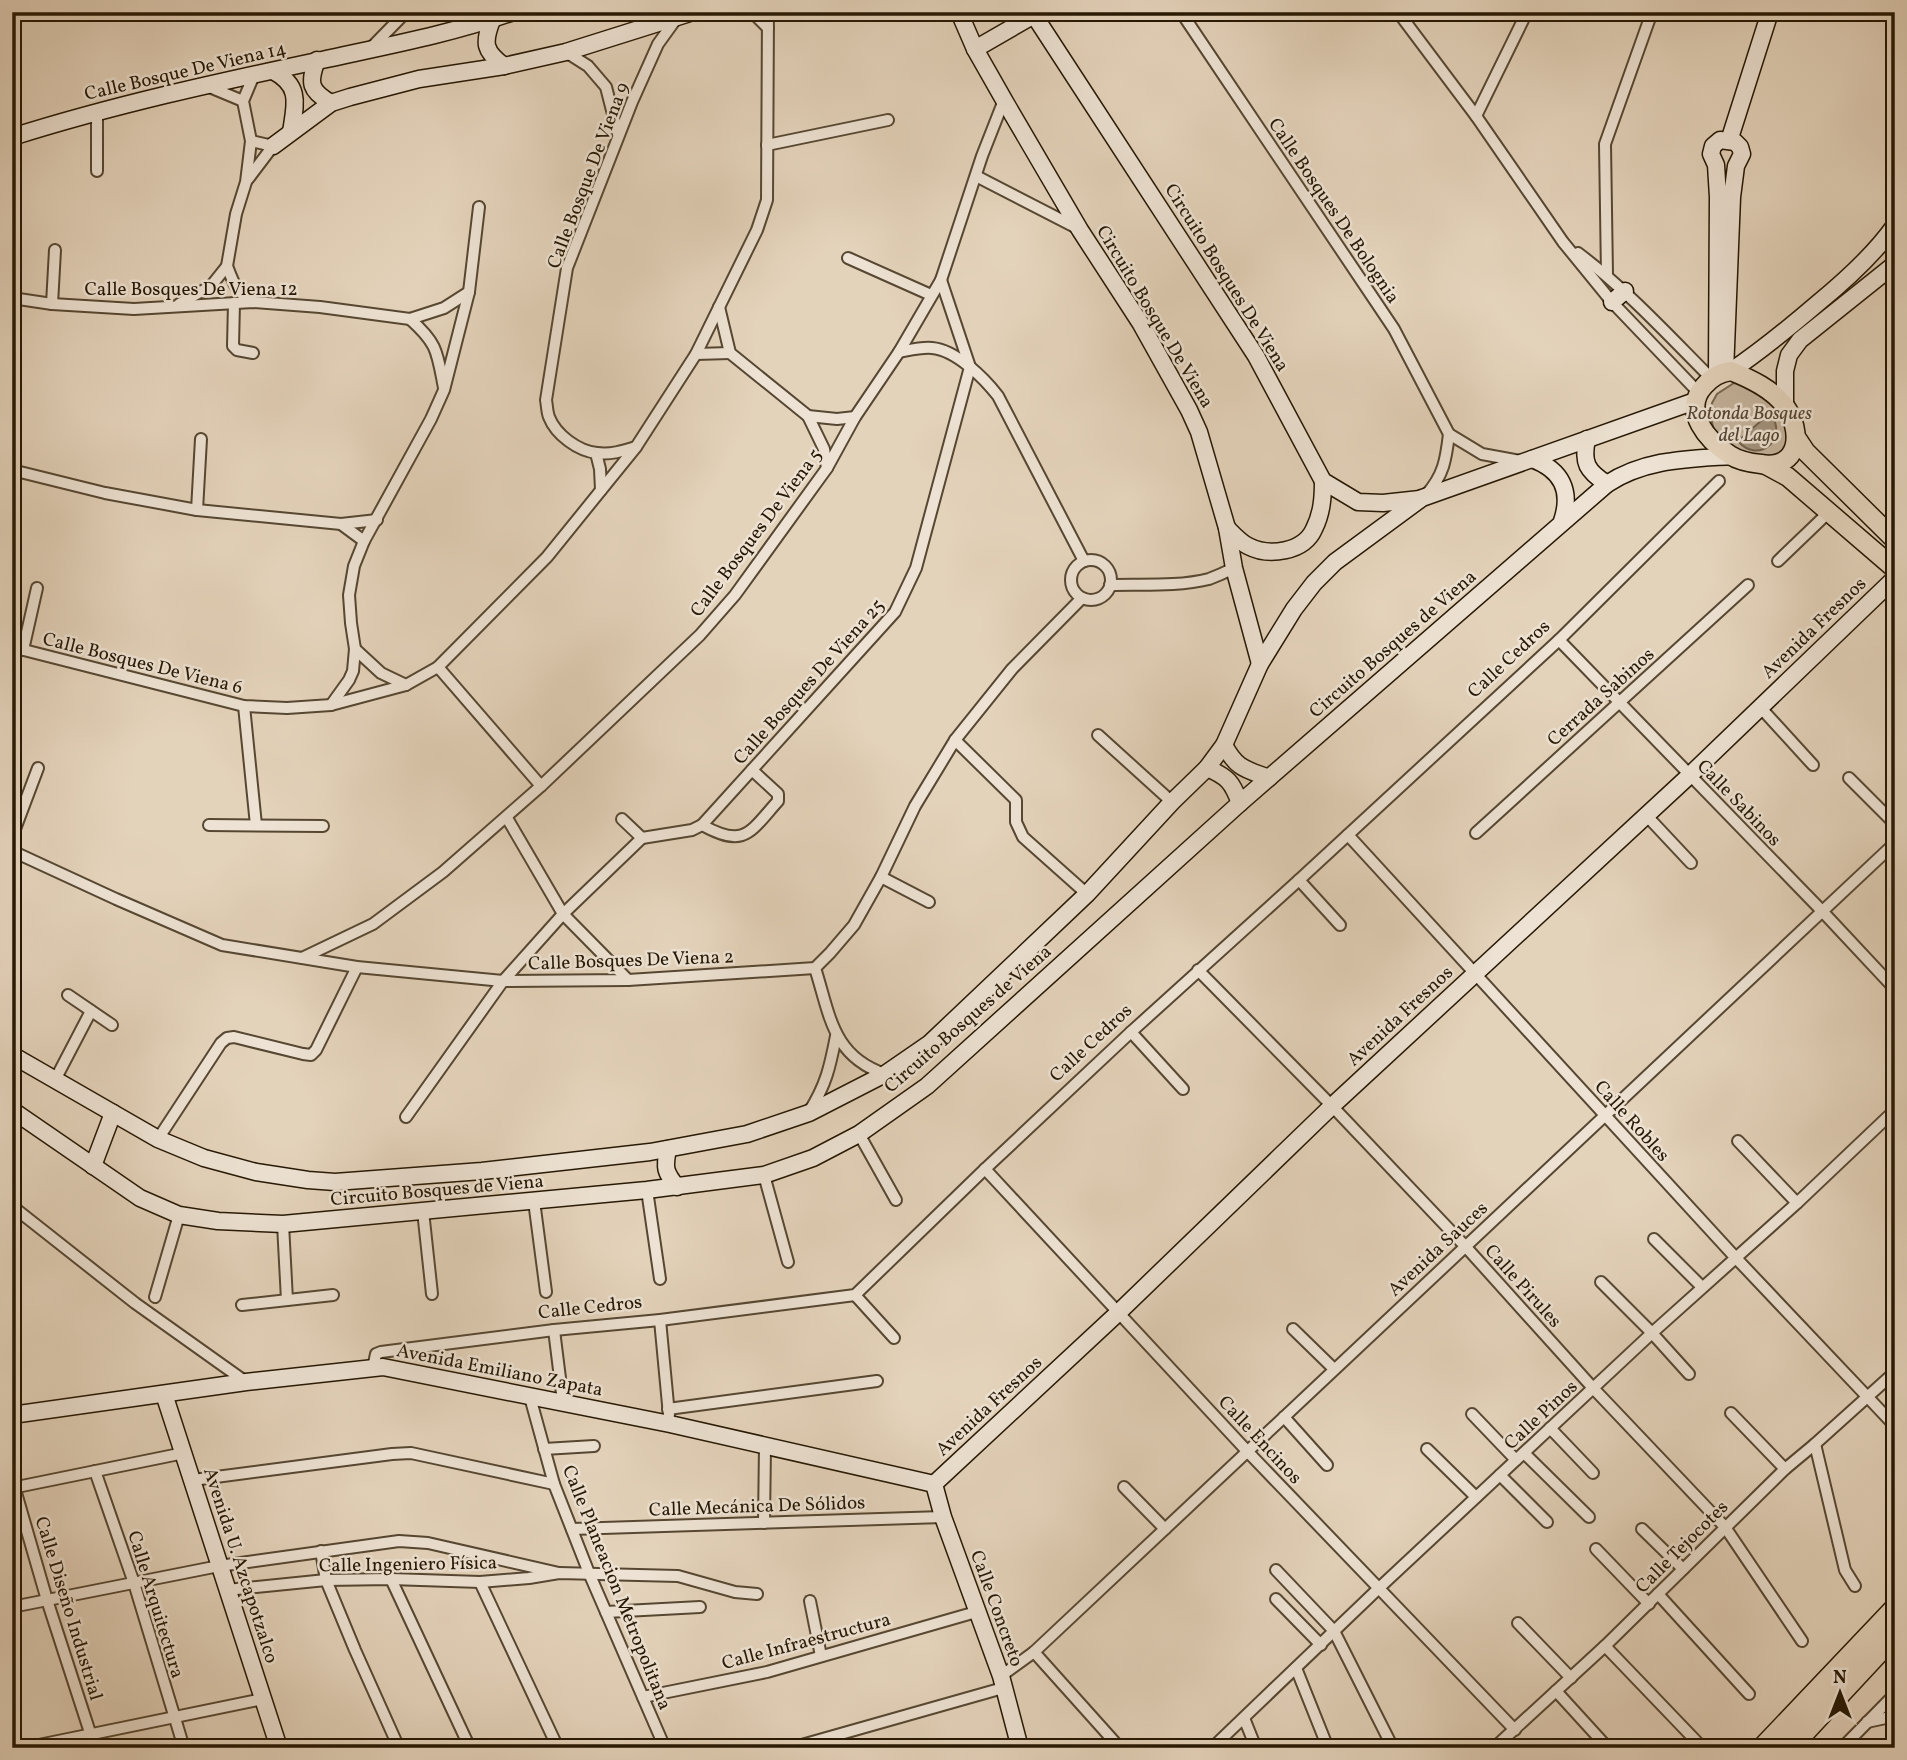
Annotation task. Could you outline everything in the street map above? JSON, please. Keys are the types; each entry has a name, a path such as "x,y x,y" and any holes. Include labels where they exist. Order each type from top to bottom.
{"highway":[{"path":"1763,1748 1895,1609"},
{"path":"1789,1748 1895,1634"}],"main road":[{"name":"Calle Bosque De Viena 14","path":"12,137 97,113 492,20 513,12"},
{"path":"273,145 331,103 419,79 504,66 566,52 693,12"},
{"name":"Circuito Bosque De Viena","path":"959,12 975,49 1004,100 1080,230 1141,324 1189,410 1206,453 1227,528 1234,568 1260,664"},
{"path":"1721,374 1725,197 1742,154 1735,142 1729,141 1770,12"},
{"path":"975,49 1034,13"},
{"name":"Circuito Bosques De Viena","path":"1034,13 1256,356 1323,481"},
{"path":"492,20 485,44 491,57 504,66"},
{"path":"317,60 312,85 317,95 331,103"},
{"path":"273,71 286,78 292,88 295,104 290,132"},
{"path":"1796,437 1794,451 1787,461 1776,465 1748,463 1732,456 1706,435 1698,421 1696,396 1721,374 1780,335 1842,283 1880,245 1895,225"},
{"path":"1880,245 1895,262 1800,340 1789,355 1785,371 1785,407 1796,437 1806,452 1895,540"},
{"path":"1721,374 1754,380 1785,407"},
{"name":"Circuito Bosques de Viena","path":"12,1055 158,1139 204,1158 256,1172 335,1182 482,1171 650,1152 747,1134 809,1113 885,1074 930,1043 1087,894 1207,768 1224,745 1260,664 1294,609 1335,562 1422,498 1587,439 1696,396"},
{"path":"1587,439 1585,459 1589,470 1607,484"},
{"name":"Circuito Bosques de Viena","path":"12,1110 140,1198 179,1215 218,1221 283,1224 649,1190 764,1175 813,1158 859,1134 926,1086 1240,803 1607,484 1630,471 1652,464 1732,456"},
{"path":"1527,460 1544,463 1555,471 1563,482 1566,509 1562,522"},
{"path":"1766,465 1788,477 1895,569"},
{"path":"1227,528 1247,545 1269,553 1287,550 1303,542 1313,532 1322,506 1323,481 1358,502 1383,503 1422,498"},
{"name":"Avenida Fresnos","path":"934,1484 1119,1312 1332,1106 1690,775 1895,578"},
{"path":"1224,745 1237,764 1269,778"},
{"path":"1207,768 1234,786 1240,803"},
{"path":"93,1166 113,1113"},
{"path":"668,1149 665,1168 677,1187"},
{"path":"649,1190 655,1169 650,1152"},
{"name":"Avenida Emiliano Zapata","path":"12,1415 247,1382 383,1367 530,1397 669,1417 765,1446 934,1484"},
{"name":"Avenida U. Azcapotzalco","path":"164,1394 279,1748"},
{"name":"Calle Concreto","path":"934,1484 943,1517 1002,1682 1020,1748"}],"street":[{"path":"370,49 405,12"},
{"path":"752,12 768,28"},
{"name":"Calle Bosques De Viena 6","path":"18,648 244,706 287,708 331,705 406,685 438,667 547,557 636,447 696,354 757,230 767,200 768,12"},
{"name":"Calle Bosques De Bolognia","path":"1181,12 1394,330 1450,434"},
{"path":"1398,12 1476,116 1563,242 1618,297 1696,396"},
{"path":"1476,116 1527,12"},
{"path":"1652,12 1605,144 1607,275 1618,297 1721,374"},
{"name":"Calle Bosque De Viena 9","path":"596,453 577,447 561,435 549,417 546,400 567,268 618,134 658,44 676,19"},
{"path":"566,52 588,66 606,87 618,134"},
{"path":"174,307 211,286 227,265 236,214 247,182 251,141 243,101 254,75"},
{"path":"206,86 243,101"},
{"name":"Calle Bosques De Viena 5","path":"302,958 373,924 443,872 541,786 700,635 735,595 827,468 855,417 899,352 941,279 1004,100"},
{"path":"97,113 97,171"},
{"path":"767,145 888,120"},
{"path":"247,182 273,145 251,141"},
{"path":"976,176 1080,230"},
{"path":"331,705 353,671 355,649 349,595 354,566 364,541 444,390 469,292 479,207"},
{"path":"1563,242 1607,275"},
{"path":"52,304 55,250"},
{"path":"848,258 931,295"},
{"path":"227,265 237,290 253,302"},
{"path":"941,279 970,368"},
{"name":"Calle Bosques De Viena 12","path":"12,298 134,310 253,302 320,307 410,320 444,308 469,292"},
{"path":"234,303 233,346 237,350 253,353"},
{"path":"719,307 730,353 808,416 824,449 827,468"},
{"path":"410,320 434,345 444,390"},
{"path":"899,352 922,348 945,351 987,382 998,396 1084,561"},
{"path":"696,354 730,353"},
{"name":"Calle Bosques De Viena 25","path":"702,825 886,622 901,601 916,568 970,368"},
{"path":"808,416 837,419 855,417"},
{"path":"1422,498 1435,485 1444,469 1450,434 1482,453 1527,460"},
{"path":"197,510 201,439"},
{"path":"601,490 596,453 618,452 636,447"},
{"path":"12,470 106,494 197,510 341,524 377,520"},
{"name":"Calle Cedros","path":"373,1368 376,1354 381,1352 855,1295 1131,1032 1559,640 1719,481"},
{"path":"1778,561 1829,512"},
{"path":"341,524 364,541"},
{"path":"1093,560 1101,562 1107,568 1111,576 1110,585 1106,593 1091,600 1082,598 1073,590 1071,578 1075,567 1084,561 1093,560"},
{"path":"1110,585 1176,584 1210,578 1234,568"},
{"name":"Cerrada Sabinos","path":"1476,833 1748,585"},
{"path":"18,648 37,588"},
{"path":"885,1074 860,1062 836,1037 815,968 855,925 915,806 956,740 1012,668 1082,598"},
{"name":"Calle Sabinos","path":"1559,640 1895,989"},
{"path":"355,649 381,673 406,685"},
{"path":"438,667 541,786"},
{"path":"244,706 256,825"},
{"path":"1760,707 1813,765"},
{"path":"1098,735 1172,802"},
{"path":"956,740 1016,800 1016,822 1023,837 1087,894"},
{"path":"12,837 38,768"},
{"path":"405,1117 503,981 563,914 642,838 692,830 702,825 728,837 749,833 778,801 778,794 752,770"},
{"path":"1849,778 1895,824"},
{"path":"1646,815 1691,863"},
{"path":"507,818 563,914 628,980"},
{"path":"622,819 642,838"},
{"path":"209,825 323,826"},
{"name":"Calle Robles","path":"1348,835 1735,1257 1895,1426"},
{"name":"Avenida Sauces","path":"1002,1682 1895,843"},
{"name":"Calle Bosques De Viena 2","path":"12,851 222,945 357,967 503,981 628,980 815,968"},
{"path":"881,877 929,902"},
{"path":"1299,880 1340,925"},
{"path":"158,1139 221,1043 227,1038 234,1037 311,1055 316,1050 357,967"},
{"name":"Calle Pirules","path":"1198,970 1465,1246 1593,1388 1725,1527 1802,1641"},
{"path":"68,995 112,1025"},
{"path":"55,1080 91,1011"},
{"path":"1131,1032 1183,1089"},
{"path":"809,1113 825,1086 836,1037"},
{"name":"Calle Pinos","path":"1212,1748 1378,1588 1895,1110"},
{"path":"859,1134 897,1200"},
{"path":"1738,1141 1797,1203"},
{"name":"Calle Encinos","path":"985,1169 1247,1451 1515,1730"},
{"path":"764,1175 788,1262"},
{"path":"649,1190 660,1279"},
{"path":"534,1201 546,1292"},
{"path":"12,1206 18,1216 247,1382"},
{"path":"423,1211 432,1294"},
{"path":"155,1297 179,1215"},
{"path":"283,1224 287,1300"},
{"path":"1654,1239 1702,1287"},
{"path":"1601,1282 1689,1374"},
{"path":"242,1305 333,1295"},
{"path":"855,1295 894,1338"},
{"path":"660,1320 669,1417 877,1381"},
{"path":"1293,1329 1335,1369"},
{"path":"554,1330 563,1402"},
{"name":"Calle Tejocotes","path":"1502,1745 1785,1469 1895,1372"},
{"name":"Calle Planeacion Metropolitana","path":"530,1397 554,1484 589,1573 665,1748"},
{"path":"1731,1413 1785,1469"},
{"path":"1472,1414 1589,1517"},
{"path":"1284,1417 1327,1465"},
{"path":"1550,1428 1593,1473"},
{"path":"1815,1444 1845,1570 1855,1586"},
{"path":"544,1449 594,1446"},
{"path":"764,1522 765,1446"},
{"path":"1427,1449 1476,1497"},
{"path":"13,1485 184,1453"},
{"path":"193,1480 411,1453 554,1484"},
{"name":"Calle Arquitectura","path":"95,1471 134,1583 184,1748"},
{"path":"1500,1475 1547,1522"},
{"name":"Calle Diseño Industrial","path":"13,1485 94,1748"},
{"path":"1124,1487 1164,1529"},
{"name":"Calle Mecánica De Sólidos","path":"572,1529 943,1517"},
{"path":"1642,1529 1683,1569"},
{"path":"12,1607 219,1566 321,1550 413,1541 559,1573"},
{"path":"1596,1549 1649,1604"},
{"path":"321,1550 326,1580 399,1748"},
{"path":"1276,1570 1334,1631 1393,1748"},
{"name":"Calle Ingeniero Física","path":"227,1590 326,1580 480,1582 559,1573 589,1573 678,1576 736,1592 757,1594"},
{"path":"391,1579 470,1748"},
{"path":"480,1582 558,1748"},
{"path":"1658,1594 1749,1694"},
{"path":"1276,1599 1321,1645"},
{"path":"810,1601 821,1656"},
{"path":"606,1612 700,1607"},
{"name":"Calle Infraestructura","path":"643,1697 766,1671 976,1612"},
{"path":"1518,1623 1571,1678"},
{"path":"1605,1646 1698,1743"},
{"path":"1034,1652 1120,1748"},
{"path":"1296,1668 1328,1748"},
{"path":"791,1748 1002,1682"},
{"path":"1556,1691 1608,1748"},
{"path":"1842,1748 1895,1693"},
{"path":"24,1748 263,1699"},
{"path":"1867,1722 1895,1716"},
{"path":"1244,1718 1256,1748"}],"green space":[{"name":"Rotonda Bosques del Lago","path":"1734,383 1758,392 1780,412 1789,429 1787,454 1748,460 1715,433 1711,419 1712,403 1717,394"}],"shaded area":[{"path":"1770,413 1776,432 1769,446 1754,450 1746,448 1738,441"}]}
